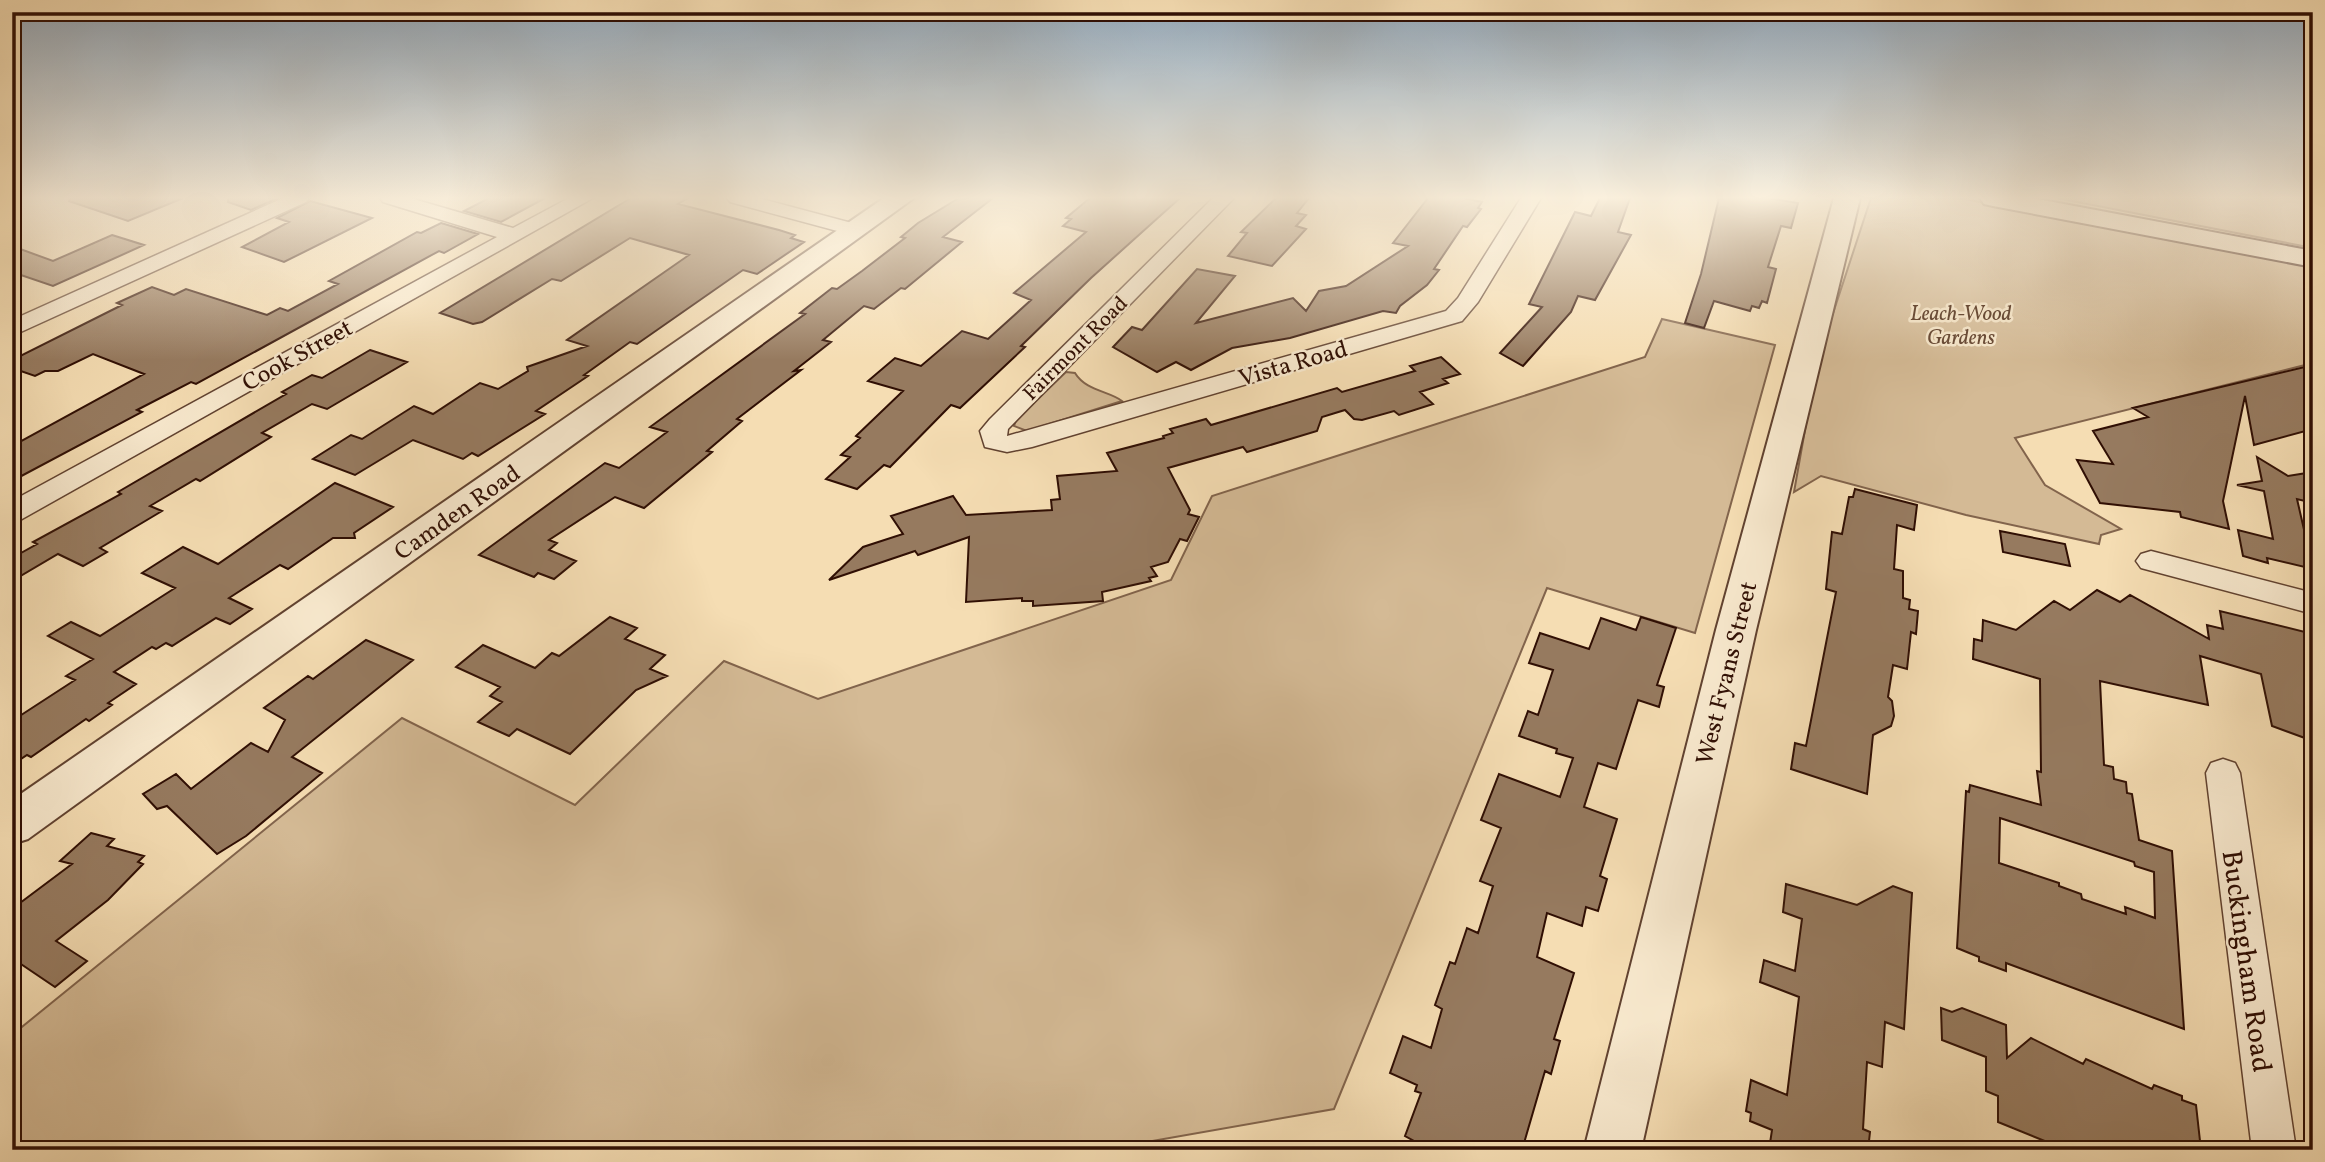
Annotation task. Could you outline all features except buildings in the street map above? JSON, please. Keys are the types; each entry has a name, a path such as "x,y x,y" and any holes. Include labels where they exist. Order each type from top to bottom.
{"street":[{"path":"12,329 180,252"},
{"name":"Cook Street","path":"12,513 482,252"},
{"name":"Camden Road","path":"12,825 824,252"},
{"name":"Fairmont Road","path":"995,441 992,435 999,424 1170,252"},
{"name":"Vista Road","path":"995,441 1023,441 1454,316 1467,302 1498,252"},
{"name":"West Fyans Street","path":"1612,1150 1736,631 1833,252"},
{"path":"2277,252 2313,259"},
{"path":"2151,561 2313,604"},
{"name":"Buckingham Road","path":"2223,773 2273,1150"}],"green space":[{"name":"Leach-Wood Gardens","path":"1853,252 2246,252 2313,265 2313,363 2015,438 2045,485 2121,529 2101,535 2099,544 1966,515 1821,476 1794,492 1817,362"},
{"path":"1662,319 1775,345 1695,633 1547,588 1334,1109 1101,1150 12,1150 12,1035 402,718 575,805 724,661 818,699 1171,580 1212,496 1645,357"},
{"path":"1066,372 1075,373 1085,384 1122,401 1027,431 1014,426 1016,420"}]}
